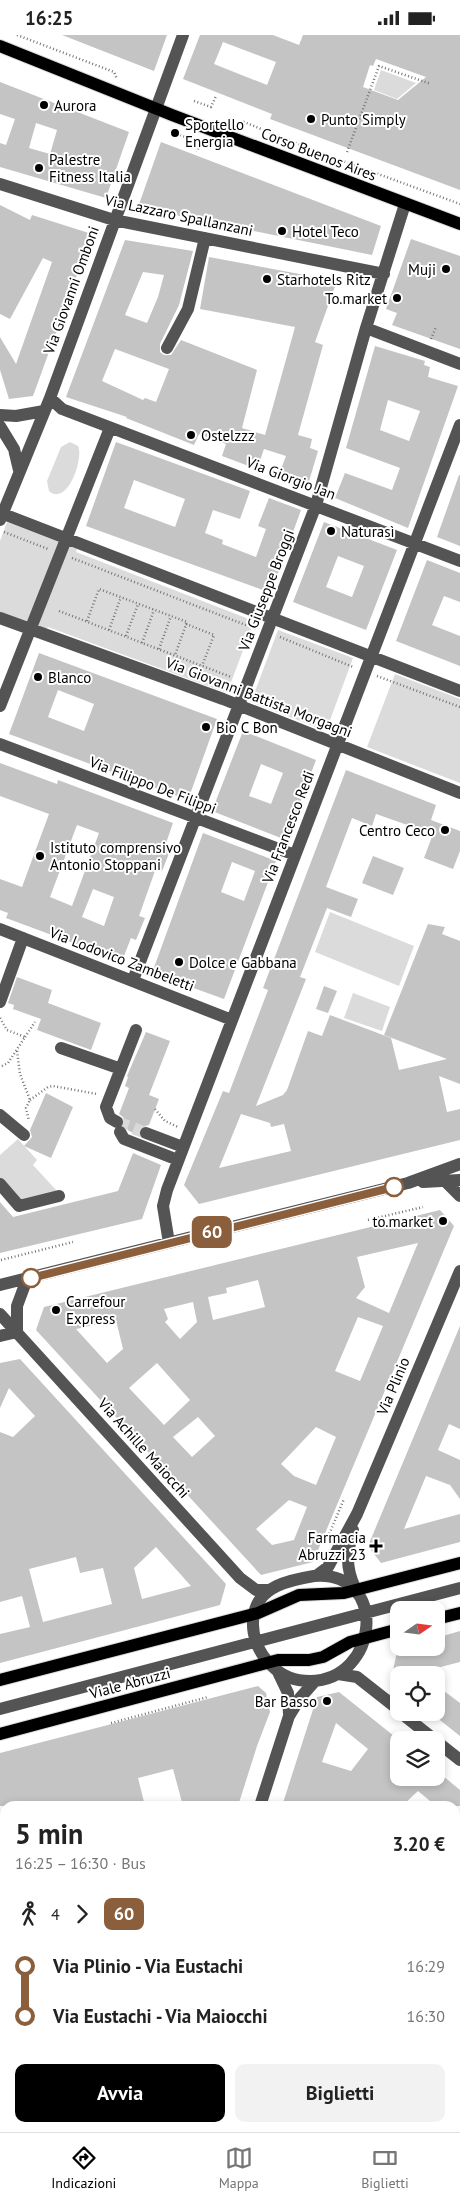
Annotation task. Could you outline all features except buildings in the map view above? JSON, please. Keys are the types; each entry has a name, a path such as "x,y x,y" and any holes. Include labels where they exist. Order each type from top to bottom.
{"main road":[{"name":"Corso Buenos Aires","path":"0,46 156,109 460,224"},
{"path":"0,1680 253,1615 274,1608 299,1595 333,1594 356,1590 460,1563"},
{"path":"445,1617 460,1613"},
{"name":"Viale Abruzzi","path":"0,1734 282,1659 309,1660 323,1657 350,1641 390,1631"}],"street":[{"name":"Via Giovanni Omboni","path":"1,518 50,398 183,35"},
{"name":"Via Lazzaro Spallanzani","path":"0,184 114,220 384,274"},
{"name":"Via Giuseppe Broggi","path":"133,980 316,505 366,328 405,204"},
{"path":"167,348 188,309 205,238"},
{"path":"366,328 460,365"},
{"name":"Via Giorgio Jan","path":"50,398 62,409 460,561"},
{"path":"0,415 22,416 44,411"},
{"name":"Via Francesco Redi","path":"169,1243 163,1206 178,1160 460,425"},
{"path":"0,426 14,449 19,470"},
{"path":"0,706 60,554 72,541 110,428"},
{"path":"1,518 6,515 460,691"},
{"name":"Via Giovanni Battista Morgagni","path":"0,618 238,706 460,793"},
{"name":"Via Filippo De Filippi","path":"0,744 295,855"},
{"name":"Via Lodovico Zambeletti","path":"0,929 232,1020"},
{"path":"0,1002 23,938"},
{"path":"136,1030 106,1107 110,1118 118,1127 124,1139 178,1160"},
{"path":"61,1048 121,1069"},
{"path":"0,1115 23,1134"},
{"path":"146,1133 183,1147"},
{"path":"0,1285 408,1183 460,1164"},
{"path":"408,1183 460,1179"},
{"path":"445,1181 460,1196"},
{"path":"0,1184 19,1206 59,1196"},
{"name":"Via Plinio","path":"316,1576 328,1567 357,1514 460,1271"},
{"path":"0,1336 17,1332 17,1306 27,1279"},
{"name":"Via Achille Maiocchi","path":"0,1314 240,1578 256,1590 270,1589"},
{"name":"Via Plinio","path":"356,1590 348,1571 347,1560 357,1514"},
{"path":"316,1576 343,1580 356,1590 365,1612 365,1637 353,1661 338,1674 315,1681 297,1680 278,1672 268,1663 256,1641 253,1615 260,1597 270,1589 295,1580 316,1576"},
{"name":"Viale Abruzzi","path":"0,1709 460,1588"},
{"path":"278,1672 288,1693 289,1716"},
{"path":"338,1674 357,1677 390,1703"},
{"path":"262,1801 289,1716 300,1698 315,1681"},
{"path":"412,1721 425,1731"},
{"path":"445,1748 460,1760"}],"path":[{"path":"17,35 114,72 124,96"},
{"path":"347,152 379,66 431,84"},
{"path":"194,101 211,107 216,97"},
{"path":"220,133 244,122 318,152 460,204"},
{"path":"180,135 200,142 197,152"},
{"path":"431,341 436,327"},
{"path":"9,535 250,627"},
{"path":"87,621 99,589 187,622 186,624 214,635 202,666"},
{"path":"109,630 121,597"},
{"path":"126,636 138,604"},
{"path":"142,643 154,610"},
{"path":"59,611 231,677"},
{"path":"158,649 171,616"},
{"path":"175,655 186,624"},
{"path":"271,634 353,666"},
{"path":"379,676 460,707"},
{"path":"0,1018 7,1030 25,1037"},
{"path":"0,1067 8,1063 35,1022"},
{"path":"17,1051 20,1074 30,1100"},
{"path":"23,1134 29,1123 26,1108 30,1100 48,1087 53,1086 110,1096"},
{"path":"155,1109 164,1121 176,1126"},
{"path":"368,1220 423,1207"},
{"path":"1,1260 73,1242"},
{"path":"328,1537 344,1499"},
{"path":"110,1723 208,1697"}],"shaded area":[{"path":"381,70 416,83 397,99 374,90"},
{"path":"70,442 78,446 79,460 73,479 68,487 56,494 49,491 47,481 61,447"},
{"path":"7,522 77,549 76,552 254,621 227,693 48,627 46,630 0,613 0,541"},
{"path":"278,630 353,658 326,731 251,702"},
{"path":"395,674 460,699 460,783 367,747"},
{"path":"330,912 414,946 399,986 315,952"},
{"path":"353,993 390,1007 382,1031 344,1018"},
{"path":"18,1139 37,1160 33,1165 57,1191 18,1201 0,1180 0,1155"}],"tunnel":[{"path":"117,1122 146,1133"}],"bus line":[{"name":"60","path":"31,1278 394,1187"}],"place":[{"name":"Aurora","path":"44,105"},
{"name":"Punto Simply","path":"311,119"},
{"name":"Sportello Energia","path":"175,133"},
{"name":"Palestre Fitness Italia","path":"39,168"},
{"name":"Hotel Teco","path":"282,231"},
{"name":"Muji","path":"446,269"},
{"name":"Starhotels Ritz","path":"267,279"},
{"name":"To.market","path":"397,298"},
{"name":"Ostelzzz","path":"191,435"},
{"name":"Naturasì","path":"331,531"},
{"name":"Blanco","path":"38,677"},
{"name":"Bio C Bon","path":"206,727"},
{"name":"Centro Ceco","path":"445,830"},
{"name":"Istituto comprensivo Antonio Stoppani","path":"40,856"},
{"name":"Dolce e Gabbana","path":"179,962"},
{"name":"to.market","path":"443,1221"},
{"name":"Carrefour Express","path":"56,1310"},
{"name":"Farmacia Abruzzi 23","path":"376,1546"},
{"name":"Bar Basso","path":"327,1701"}]}
